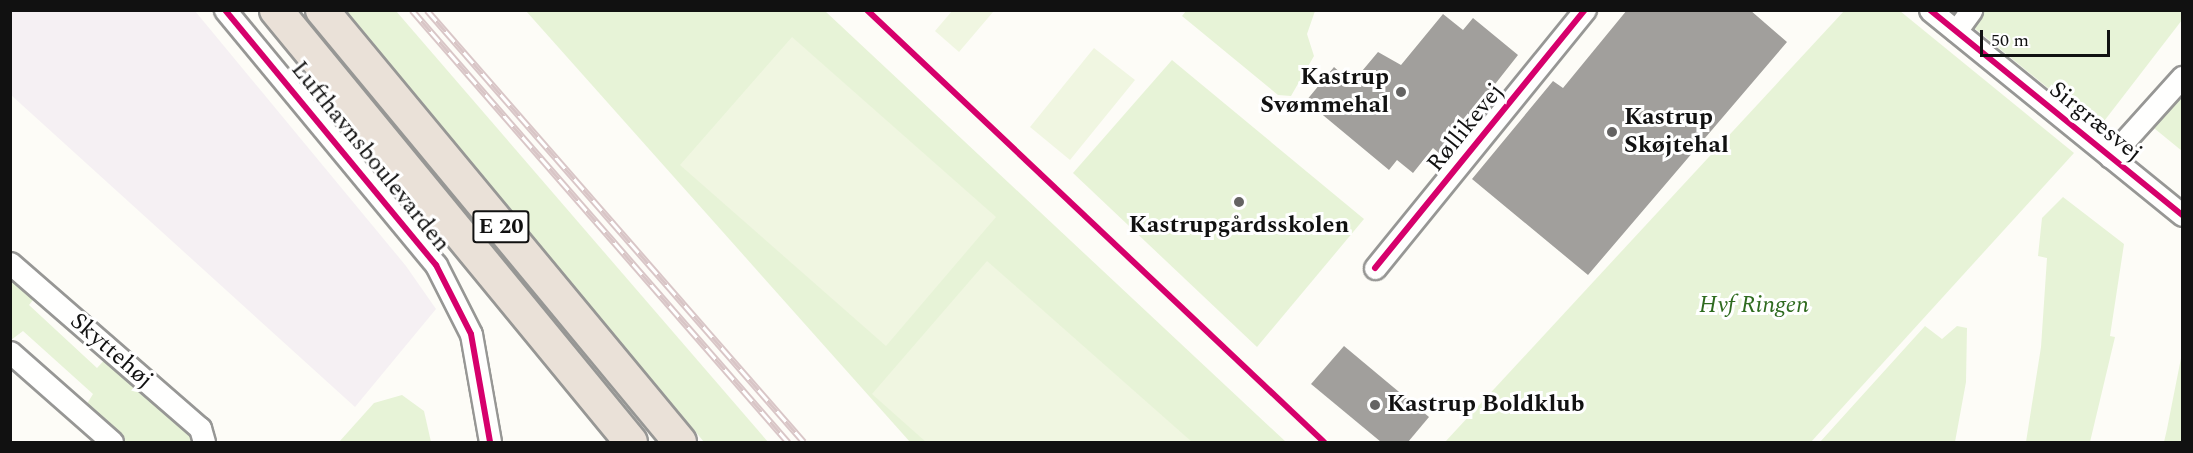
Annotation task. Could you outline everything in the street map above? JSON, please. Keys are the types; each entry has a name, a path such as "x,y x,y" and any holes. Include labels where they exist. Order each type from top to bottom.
{"highway":[{"name":"E 20","path":"276,10 632,442"},
{"name":"E 20","path":"322,10 680,442"}],"street":[{"name":"Lufthavnsboulevarden","path":"225,10 436,265 471,334 490,442"},
{"name":"Røllikevej","path":"1376,268 1585,10"},
{"name":"Sirgræsvej","path":"1930,10 2182,215"},
{"path":"1956,31 1971,10"},
{"name":"Sirgræsvej","path":"2110,158 2182,77"},
{"name":"Skyttehøj","path":"10,263 200,428 204,442"},
{"path":"10,352 112,442"}],"shaded area":[{"path":"10,11 195,11 406,266 436,309 355,407 11,95"}],"green space":[{"path":"345,11 396,11 768,442 704,442"},
{"path":"526,11 825,11 1286,442 910,442"},
{"path":"952,11 993,12 959,52 935,31"},
{"path":"1186,11 1315,11 1307,34 1314,56 1291,96 1278,95 1182,16"},
{"name":"Hvf Ringen","path":"1844,11 1900,11 2074,153 1811,442 1445,442"},
{"path":"1976,11 2182,11 2182,20 2098,129 1967,22"},
{"path":"792,37 996,217 886,346 680,165"},
{"path":"1094,48 1135,80 1070,160 1030,127"},
{"path":"1172,60 1364,219 1257,347 1073,173"},
{"path":"2182,89 2182,151 2149,124"},
{"path":"2063,197 2124,244 2110,336 2115,337 2090,442 2026,442 2041,347 2047,258 2038,256 2042,218"},
{"path":"987,261 1192,442 926,442 872,394"},
{"path":"10,270 38,294 29,305 97,368 109,355 187,425 196,442 124,442 85,407 93,394 23,331 11,340"},
{"path":"1925,326 1942,339 1957,326 1967,328 1966,382 1955,442 1820,442"},
{"path":"2182,353 2182,442 2164,442 2167,429"},
{"path":"402,395 424,411 431,442 339,442 374,403"}],"building":[{"name":"Kastrup Skøjtehal","path":"1627,10 1750,10 1787,42 1588,275 1472,179 1553,81 1563,88"},
{"name":"Kastrup Svømmehal","path":"1443,14 1463,30 1473,18 1518,55 1440,154 1433,148 1413,173 1397,160 1389,170 1306,101 1334,67 1352,83 1378,52 1401,65"},
{"name":"Kastrup Boldklub","path":"1344,346 1429,417 1408,442 1381,442 1311,384"}],"railway":[{"path":"412,10 788,442"},
{"path":"427,10 804,442"}],"cycle path":[{"path":"225,10 436,265 471,334 490,442"},
{"path":"867,10 1324,442"},
{"path":"1375,268 1585,10"},
{"path":"1930,10 2182,215"}],"place":[{"name":"Kastrup Svømmehal","path":"1401,92"},
{"name":"Kastrup Skøjtehal","path":"1612,132"},
{"name":"Kastrupgårdsskolen","path":"1239,202"},
{"name":"Kastrup Boldklub","path":"1375,405"}]}
